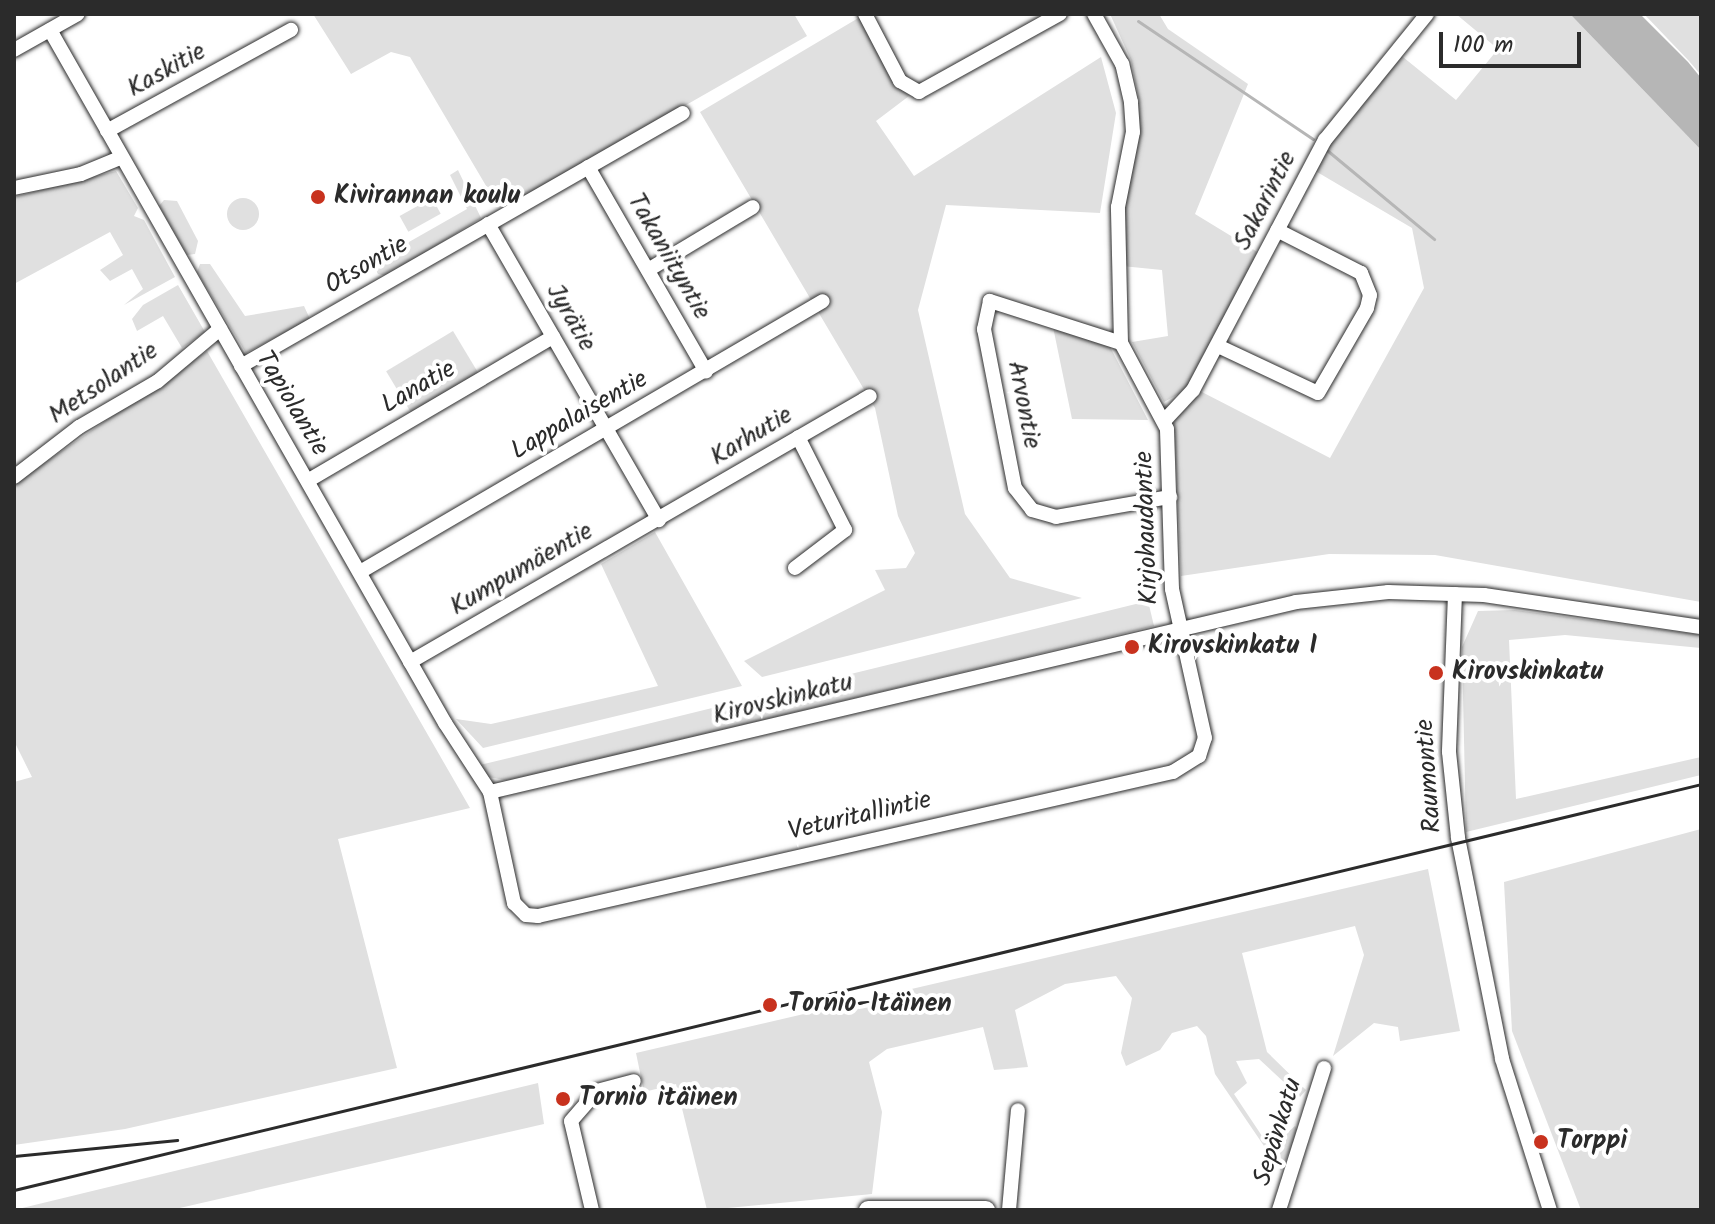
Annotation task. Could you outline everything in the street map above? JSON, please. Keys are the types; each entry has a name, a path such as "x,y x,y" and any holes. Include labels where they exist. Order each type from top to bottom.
{"main road":[{"path":"868,1210 986,1210"}],"street":[{"path":"865,14 900,81 919,92 1060,14"},
{"name":"Kirjohaudantie","path":"1094,14 1122,64 1131,102 1133,132 1118,207 1121,343 1164,421 1178,628"},
{"name":"Sakarintie","path":"1164,421 1193,390 1325,140 1427,14"},
{"path":"14,50 71,16"},
{"name":"Tapiolantie","path":"50,30 410,662 495,792"},
{"name":"Kaskitie","path":"107,131 291,30"},
{"name":"Otsontie","path":"241,366 683,113"},
{"path":"14,188 81,174 122,157"},
{"name":"Takaniityntie","path":"588,167 706,371"},
{"path":"648,270 753,207"},
{"name":"Jyrätie","path":"488,224 659,520"},
{"path":"1218,346 1318,393 1367,308 1368,283 1361,273 1277,230"},
{"name":"Lappalaisentie","path":"360,572 823,301"},
{"name":"Arvontie","path":"1121,343 990,301 984,329 1015,488 1032,510 1056,517 1170,497"},
{"name":"Metsolantie","path":"14,477 79,427 158,381 220,329"},
{"name":"Lanatie","path":"309,480 553,337"},
{"name":"Karhutie","path":"659,520 870,396"},
{"path":"795,568 845,530 798,437"},
{"name":"Kumpumäentie","path":"410,662 659,520"},
{"name":"Kirovskinkatu","path":"495,792 1296,602 1388,592 1455,594"},
{"path":"1455,594 1701,627"},
{"name":"Raumontie","path":"1455,594 1449,752 1458,838 1485,992 1550,1210"},
{"name":"Veturitallintie","path":"495,792 514,903 526,915 538,916 1173,772 1199,756 1205,738 1178,628"},
{"name":"Sepänkatu","path":"1279,1210 1324,1068"},
{"path":"592,1210 571,1121 597,1091 634,1081"},
{"path":"1009,1210 1018,1110"},
{"name":"Raumontie","path":"1543,1193 1543,1210"}],"shaded area":[{"path":"313,14 794,14 807,36 525,197 517,188 495,201 410,57 391,52 351,74"},
{"path":"1110,14 1159,14 1168,29 1248,84 1195,214 1259,253 1186,390 1164,402 1132,342 1168,336 1162,270 1122,266 1123,208 1139,100 1131,60"},
{"path":"1456,14 1570,14 1701,150 1701,602 1435,555 1329,554 1181,576 1174,419 1198,390 1330,458 1424,288 1412,228 1312,169 1398,53 1456,100 1498,49"},
{"path":"1570,14 1640,14 1688,62 1701,78 1701,150"},
{"path":"1644,14 1701,14 1701,75 1689,61"},
{"path":"860,17 913,93 876,121 914,176 1101,57 1116,113 1100,213 946,205 918,310 965,514 1010,578 1082,598 762,677 744,661 885,590 875,570 906,568 915,553 898,516 875,408 700,112"},
{"path":"458,170 481,218 387,276 378,274 372,263 467,209 450,175"},
{"path":"116,171 138,208 134,216 144,220 175,277 124,305 143,289 132,269 110,281 100,270 123,255 110,232 14,284 14,197"},
{"path":"243,198 254,203 259,214 254,225 243,230 232,225 227,214 232,203"},
{"path":"432,198 441,214 408,232 400,216"},
{"path":"164,200 177,201 198,241 195,254 187,255 159,206"},
{"path":"200,264 210,264 245,316 304,306 310,319 246,353 197,272"},
{"path":"178,285 205,332 182,348 163,316 137,331 132,319 143,305"},
{"path":"1052,322 1107,341 1148,420 1072,419"},
{"path":"453,331 479,374 412,414 386,371"},
{"path":"207,351 470,808 338,839 397,1068 125,1129 14,1145 14,782 32,777 14,741 14,484"},
{"path":"655,532 742,686 483,748 456,719 491,724 658,686 601,564"},
{"path":"1148,601 1154,626 510,781 488,777 480,765"},
{"path":"1515,610 1701,635 1701,648 1565,635 1509,640 1516,799 1701,757 1701,775 1466,832 1462,647 1478,611"},
{"path":"1701,829 1701,1210 1581,1210 1512,1031 1504,882"},
{"path":"1428,869 1460,1031 1400,1041 1398,1027 1374,1023 1333,1056 1364,955 1355,926 1242,953 1267,1052 1306,1090 1300,1097 1259,1059 1236,1061 1247,1083 1234,1094 1270,1148 1295,1126 1298,1131 1281,1171 1215,1074 1206,1036 1197,1026 1172,1033 1160,1050 1126,1066 1121,1053 1132,998 1116,976 1065,984 1015,1010 1028,1067 994,1070 983,1027 887,1049 869,1062 882,1112 872,1194 707,1210 676,1084 644,1092 636,1053"},
{"path":"538,1083 544,1124 171,1210 14,1210"}],"waterway":[{"path":"1138,21 1313,139"},
{"path":"1328,151 1434,239"}],"railway":[{"path":"14,1190 1701,784"},
{"path":"14,1156 177,1140"}],"place":[{"name":"Kivirannan koulu","path":"318,197"},
{"name":"Kirovskinkatu I","path":"1132,647"},
{"name":"Kirovskinkatu","path":"1436,673"},
{"name":"Tornio-Itäinen","path":"770,1005"},
{"name":"Tornio itäinen","path":"563,1099"},
{"name":"Torppi","path":"1541,1142"}]}
